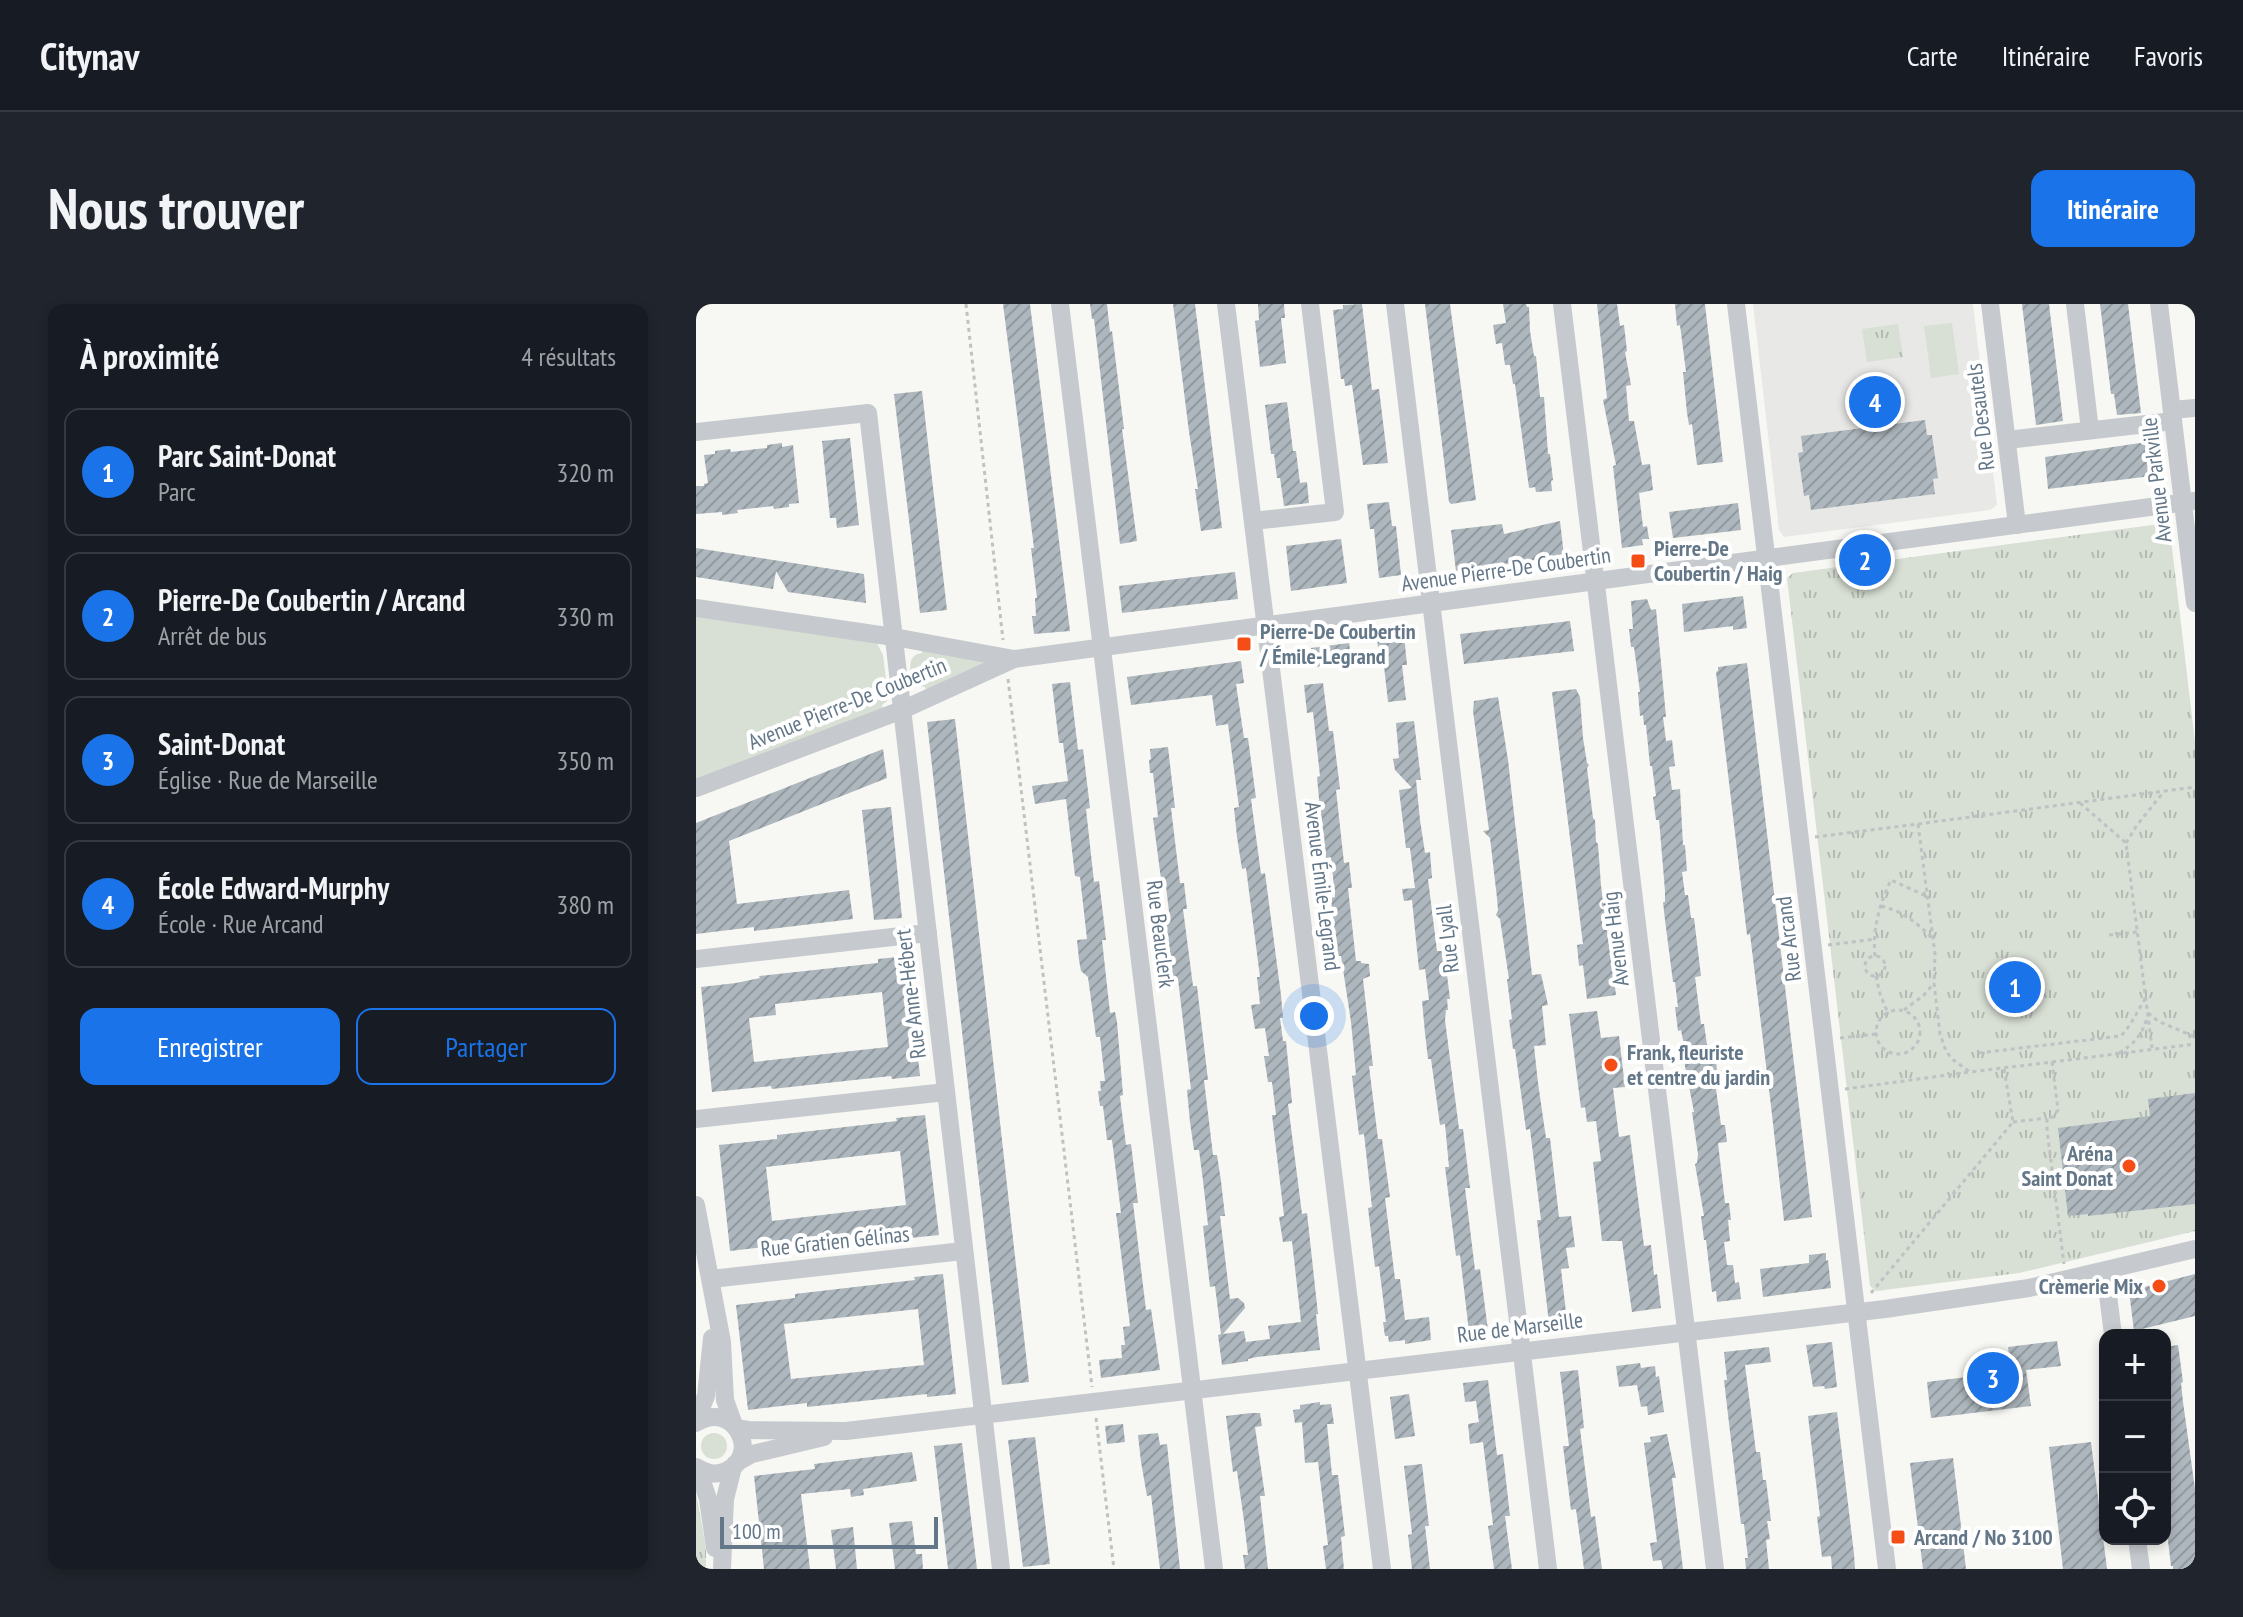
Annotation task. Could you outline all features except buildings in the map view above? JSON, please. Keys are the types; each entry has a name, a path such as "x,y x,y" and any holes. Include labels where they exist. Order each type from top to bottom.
{"street":[{"name":"Rue Beauclerk","path":"1060,304 1214,1569"},
{"name":"Avenue Émile-Legrand","path":"1226,304 1382,1569"},
{"path":"1253,521 1335,512 1310,304"},
{"name":"Rue Lyall","path":"1395,304 1548,1569"},
{"name":"Avenue Haig","path":"1562,304 1715,1569"},
{"name":"Rue Arcand","path":"1736,304 1887,1569"},
{"name":"Rue Desautels","path":"1990,304 2017,525"},
{"path":"2075,304 2090,430"},
{"name":"Avenue Parkville","path":"2159,304 2172,416 2189,502 2195,603"},
{"path":"2007,440 2090,430 2172,416 2195,408"},
{"name":"Rue Anne-Hébert","path":"696,432 868,413 1001,1569"},
{"name":"Avenue Pierre-De Coubertin","path":"696,788 902,710 1009,660 2189,502"},
{"name":"Avenue Pierre-De Coubertin","path":"696,608 894,637 1009,660"},
{"path":"696,959 928,933"},
{"path":"696,1119 946,1092"},
{"path":"696,1205 722,1342 725,1400 742,1443 741,1455 725,1499 720,1569"},
{"name":"Rue de Marseille","path":"696,1422 712,1417 725,1419 735,1427 748,1430 846,1431 2006,1293 2195,1249"},
{"name":"Rue Gratien Gélinas","path":"711,1279 963,1251"},
{"path":"2105,1271 2112,1329"},
{"path":"696,1422 706,1396 714,1304"},
{"name":"Rue de Marseille","path":"697,1468 717,1474 752,1454 846,1431"},
{"path":"697,1468 708,1499 720,1569"},
{"path":"2138,1545 2141,1569"}],"path":[{"path":"966,304 1093,1391"},
{"path":"1815,837 2195,787"},
{"path":"2152,1048 2126,843 2163,793"},
{"path":"2080,803 2126,843"},
{"path":"1918,824 1935,961 1934,983 1941,1042 1952,1059 1970,1072"},
{"path":"1875,956 1881,906 1891,880 1926,896"},
{"path":"1881,906 1909,918 1931,937"},
{"path":"2109,935 2137,932"},
{"path":"1828,945 1875,939"},
{"path":"1875,956 1881,958 1885,967 1876,976 1870,975 1864,967 1868,958 1875,956"},
{"path":"1876,976 1887,1012"},
{"path":"1903,1010 1915,1017 1920,1031 1919,1039 1910,1050 1896,1054 1878,1042 1879,1021 1887,1012 1903,1010 1924,995 1934,983"},
{"path":"1979,1053 2121,1036 2146,997"},
{"path":"2148,1013 2158,1021 2195,1037"},
{"path":"2117,1054 2140,1035 2148,1013"},
{"path":"1839,1039 1876,1034"},
{"path":"1845,1089 2195,1044"},
{"path":"1868,1296 2013,1122 2053,1117 2058,1110 2052,1062"},
{"path":"2004,1068 2013,1122"},
{"path":"2047,1118 2064,1264"},
{"path":"1095,1414 1114,1569"}],"shaded area":[{"path":"1753,304 1973,304 1997,505 1990,510 1784,537 1779,530"}],"green space":[{"path":"1952,323 1959,374 1931,378 1924,326"},
{"path":"1898,324 1903,357 1867,362 1862,329"},
{"path":"2165,524 2170,531 2195,742 2195,1231 2019,1273 1876,1291 1870,1286 1787,578 1793,573"},
{"path":"696,616 877,643 883,655 887,701 883,708 696,782"},
{"path":"922,650 993,661 926,690 915,685 911,671 913,657"},
{"path":"714,1433 723,1437 727,1446 723,1455 714,1459 705,1455 701,1446 705,1437"},
{"path":"696,1492 706,1548 706,1569 696,1569"}],"place":[{"name":"École Edward-Murphy","path":"1875,402"},
{"name":"Pierre-De Coubertin / Arcand","path":"1865,560"},
{"name":"Pierre-De Coubertin / Haig","path":"1638,561"},
{"name":"Pierre-De Coubertin / Émile-Legrand","path":"1244,644"},
{"name":"Parc Saint-Donat","path":"2015,987"},
{"name":"Frank, fleuriste et centre du jardin","path":"1611,1065"},
{"name":"Aréna Saint Donat","path":"2129,1166"},
{"name":"Crèmerie Mix","path":"2159,1286"},
{"name":"Saint-Donat","path":"1993,1378"},
{"name":"Arcand / No 3100","path":"1898,1537"}]}
